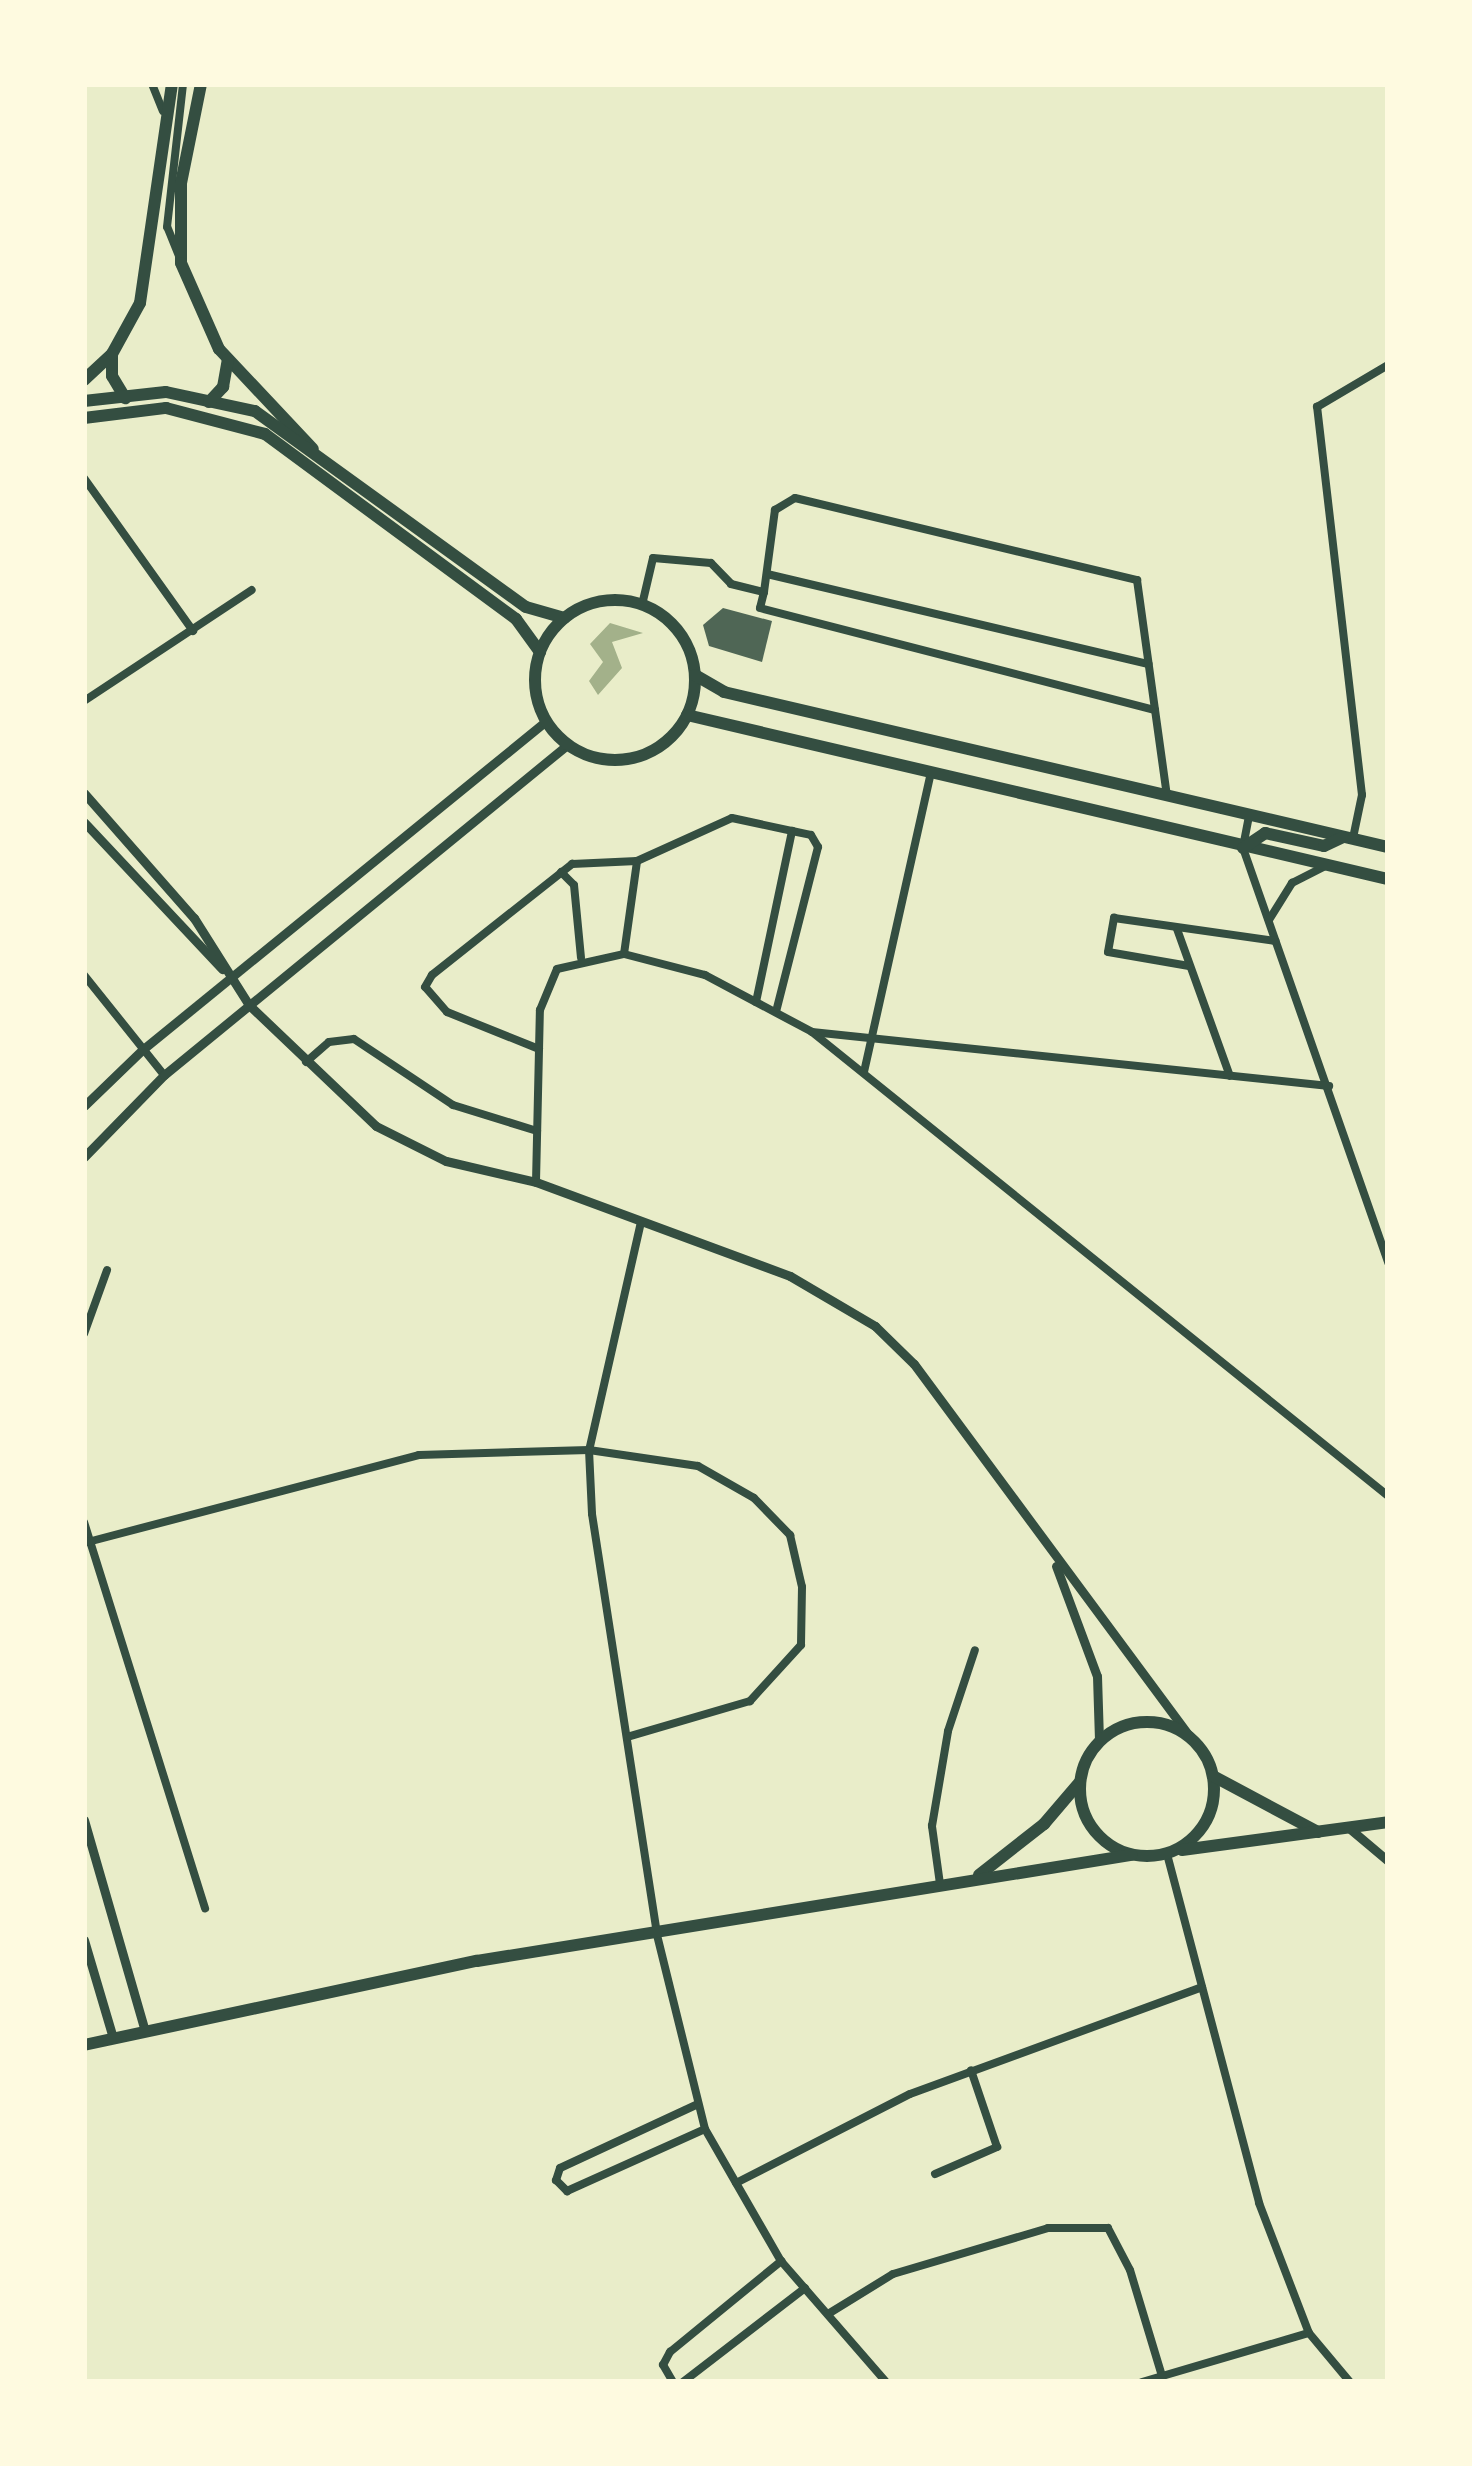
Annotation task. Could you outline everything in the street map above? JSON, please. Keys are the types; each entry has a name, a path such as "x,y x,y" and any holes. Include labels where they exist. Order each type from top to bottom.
{"main road":[{"path":"84,380 112,354 140,303 163,111 172,84"},
{"path":"201,84 181,183 182,263 224,354 310,437 314,450"},
{"path":"112,354 131,408"},
{"path":"200,412 212,399 224,354"},
{"path":"84,401 122,393 212,399 255,411 526,607 564,618"},
{"path":"84,418 131,408 200,412 284,447 516,619 540,652"},
{"path":"615,600 642,605 679,632 695,675 687,715 674,735 634,758 611,760 567,745 546,721 535,675 540,652 564,618 615,600"},
{"path":"695,675 724,692 1388,847"},
{"path":"687,715 1388,879"},
{"path":"1244,848 1265,833 1324,846 1348,837"},
{"path":"976,1877 1044,1824 1079,1783 1099,1741 1133,1722 1189,1736 1214,1776 1319,1832"},
{"path":"1171,1852 1207,1821 1214,1776"},
{"path":"1079,1783 1098,1836 1131,1855"},
{"path":"84,2045 477,1961 657,1935 976,1877 1388,1822"}],"street":[{"path":"152,84 163,111"},
{"path":"182,263 167,227 183,84"},
{"path":"1348,837 1362,795 1317,407 1388,365"},
{"path":"84,478 193,631"},
{"path":"1155,710 760,608 775,510 795,498 1137,580 1167,796"},
{"path":"642,605 652,558 711,563 731,584 764,592"},
{"path":"766,574 1149,664"},
{"path":"84,701 252,590"},
{"path":"84,1106 142,1050 546,721"},
{"path":"84,1156 164,1075 567,745"},
{"path":"864,1072 931,773"},
{"path":"84,793 194,919 249,1005 305,1062 408,1147 536,1182 790,1276 875,1326 914,1364 1189,1736"},
{"path":"1249,816 1244,848 1388,1263"},
{"path":"539,1049 447,1012 425,987 572,864 637,861 732,818 811,835 818,847 776,1012"},
{"path":"84,822 230,977"},
{"path":"756,1002 792,831"},
{"path":"624,954 637,861"},
{"path":"1268,922 1292,883 1329,865"},
{"path":"561,872 574,885 581,958"},
{"path":"1190,966 1108,952 1114,918 1274,941"},
{"path":"1177,929 1230,1076"},
{"path":"536,1182 545,986 557,969 581,958 624,954 706,975 812,1032 1383,1484 1388,1496"},
{"path":"84,975 164,1075"},
{"path":"812,1032 1329,1086"},
{"path":"305,1062 329,1042 354,1039 453,1105 537,1131"},
{"path":"641,1222 590,1450 592,1514 630,1736 657,1935 705,2129 781,2260 886,2382"},
{"path":"84,1334 107,1270"},
{"path":"87,1542 419,1455 590,1450 698,1466 754,1498 790,1535 802,1587 801,1646 750,1701 630,1736"},
{"path":"84,1522 205,1909"},
{"path":"1052,1555 1097,1676 1099,1741"},
{"path":"940,1884 932,1826 948,1731 975,1650"},
{"path":"84,1820 145,2031"},
{"path":"1349,1828 1388,1861"},
{"path":"1171,1852 1258,2203 1309,2332 1350,2382"},
{"path":"84,1940 113,2038"},
{"path":"736,2183 971,2070 1202,1987"},
{"path":"935,2174 997,2147 971,2070"},
{"path":"698,2104 560,2168 556,2180 567,2192 705,2129"},
{"path":"828,2314 893,2274 1048,2228 1108,2228 1130,2270 1162,2376"},
{"path":"673,2382 663,2365 670,2352 781,2260"},
{"path":"683,2382 805,2288"},
{"path":"1142,2382 1309,2332"}],"shaded area":[{"path":"610,623 643,633 612,642 622,668 598,695 589,681 603,662 590,644"}],"building":[{"path":"723,608 772,621 762,662 709,646 703,625"}]}
